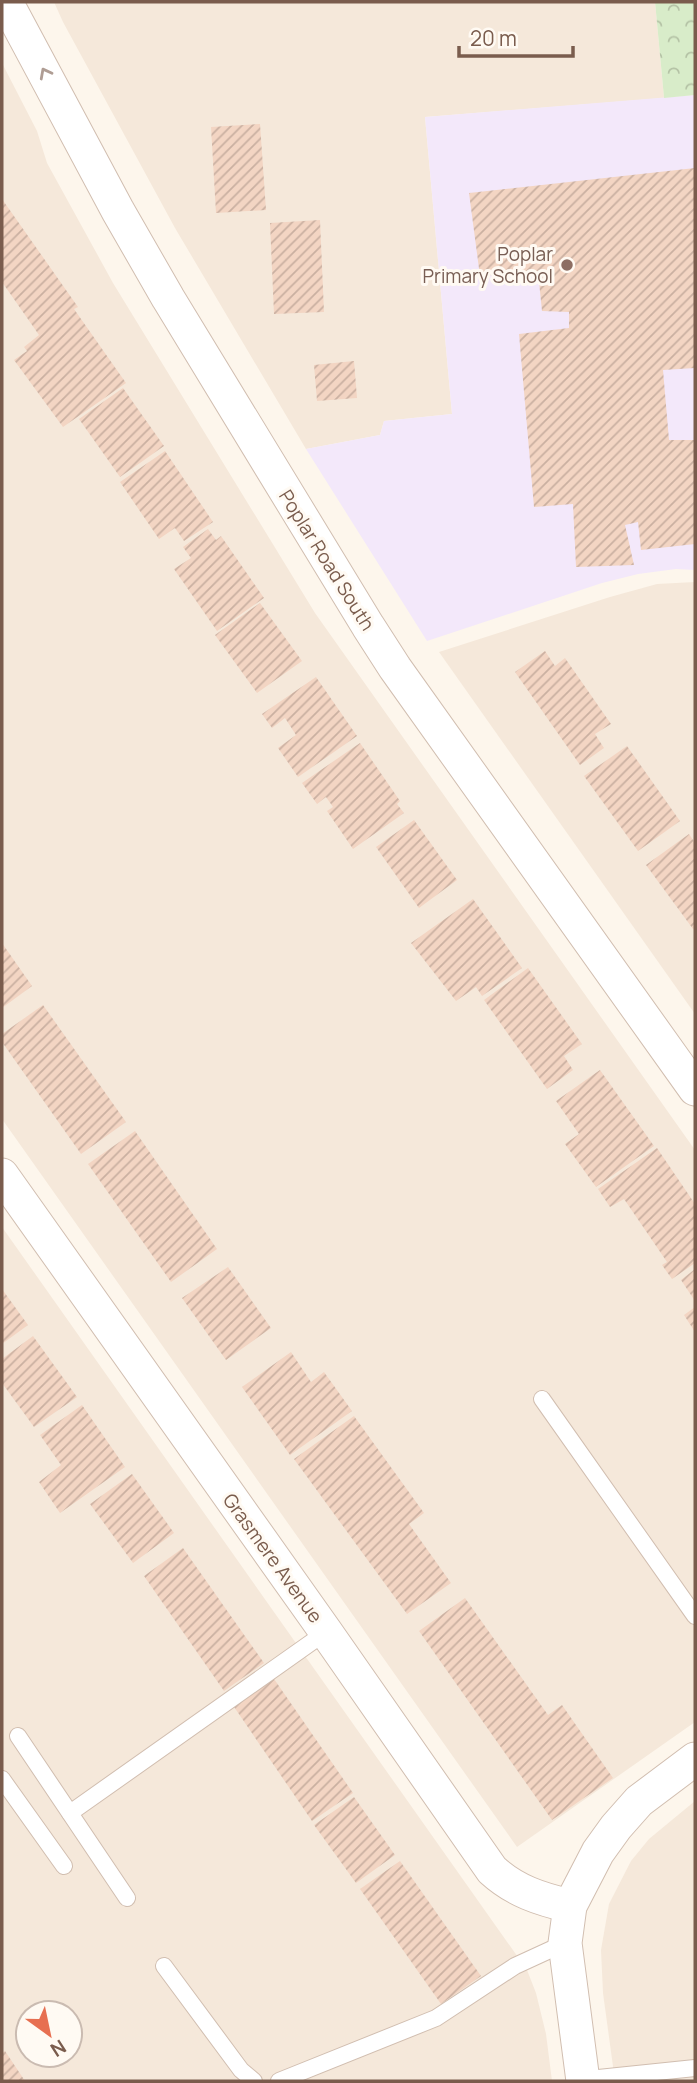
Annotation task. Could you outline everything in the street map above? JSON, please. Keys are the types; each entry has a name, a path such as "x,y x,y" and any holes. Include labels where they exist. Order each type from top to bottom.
{"street":[{"name":"Poplar Road South","path":"3,2 12,11 76,134 168,298 375,636 695,1089"},
{"name":"Grasmere Avenue","path":"2,1175 327,1632 492,1870 506,1883 527,1894 570,1906"},
{"path":"579,2081 565,1943 570,1906 597,1852 616,1826 639,1801 695,1759"}],"lane":[{"path":"542,1399 695,1616"},
{"path":"70,1812 327,1632"},
{"path":"18,1735 127,1898"},
{"path":"2,1779 65,1866"},
{"path":"279,2081 436,2018 515,1966 565,1943"},
{"path":"164,1966 241,2070 254,2081"},
{"path":"579,2081 695,2068"}],"shaded area":[{"path":"54,2 655,2 664,98 425,117 452,414 384,421 380,435 306,449 175,228"},
{"path":"2,63 37,131 47,163 113,283 315,613 695,1150 695,1722 517,1847 2,1119"},
{"name":"Poplar Primary School","path":"695,95 695,570 676,569 638,574 602,583 427,641 306,449 380,435 384,421 452,414 425,117"},
{"path":"695,582 695,1014 439,652 657,584"},
{"path":"2,1227 527,1970 546,2034 552,2081 2,2081"},
{"path":"695,1801 695,2081 615,2081 603,1993 601,1950 609,1904 631,1861 649,1839"}],"green space":[{"path":"655,2 695,2 695,95 664,98"}],"building":[{"path":"260,124 266,210 216,213 211,127"},
{"name":"Poplar Primary School","path":"695,168 695,368 663,370 669,440 695,440 695,544 641,550 638,522 625,525 634,565 576,567 573,504 534,507 519,334 569,328 569,312 542,311 538,272 480,276 469,193"},
{"path":"2,199 78,307 74,309 126,383 63,427 14,360 27,351 24,347 39,335 2,282"},
{"path":"320,220 324,312 274,314 270,223"},
{"path":"354,361 357,398 317,401 314,365"},
{"path":"123,388 164,446 120,477 79,419"},
{"path":"165,451 213,522 184,541 175,528 159,539 120,482"},
{"path":"208,529 216,540 221,536 264,598 217,631 174,569 191,558 183,547"},
{"path":"260,603 302,661 257,693 215,635"},
{"path":"545,651 555,666 565,658 611,724 595,734 604,748 580,765 515,672"},
{"path":"316,677 357,736 298,777 278,748 296,735 285,718 272,728 262,714"},
{"path":"360,743 400,801 397,804 404,813 353,849 327,811 333,807 326,797 317,804 302,783"},
{"path":"627,746 680,821 638,851 584,776"},
{"path":"414,820 457,880 419,908 376,847"},
{"path":"689,834 695,843 693,929 646,865"},
{"path":"473,899 522,968 482,996 476,987 456,1001 411,943"},
{"path":"2,943 32,986 2,1008"},
{"path":"528,968 582,1044 564,1056 573,1070 547,1089 484,1000"},
{"path":"43,1005 126,1122 81,1154 2,1042 2,1034"},
{"path":"600,1070 654,1146 596,1187 565,1144 579,1134 556,1101"},
{"path":"135,1131 217,1249 171,1282 88,1164"},
{"path":"657,1148 695,1204 695,1263 672,1279 662,1265 667,1262 624,1199 610,1207 598,1189"},
{"path":"228,1267 271,1328 226,1360 182,1298"},
{"path":"695,1269 695,1301 681,1280"},
{"path":"2,1289 28,1325 2,1344"},
{"path":"695,1307 695,1332 684,1315"},
{"path":"33,1336 77,1397 34,1427 2,1383 2,1359"},
{"path":"291,1352 311,1382 324,1372 352,1411 290,1455 242,1387"},
{"path":"82,1405 125,1467 60,1513 39,1482 61,1465 40,1435"},
{"path":"354,1416 424,1513 409,1524 451,1583 407,1614 294,1459"},
{"path":"132,1474 174,1533 133,1563 90,1504"},
{"path":"183,1548 264,1663 224,1691 144,1576"},
{"path":"465,1598 548,1715 562,1705 613,1778 552,1820 419,1631"},
{"path":"272,1676 353,1793 312,1821 232,1704"},
{"path":"354,1797 395,1855 356,1883 314,1825"},
{"path":"400,1861 481,1976 441,2004 360,1889"},
{"path":"5,2051 14,2069 17,2069 25,2081 2,2081 2,2053"}],"place":[{"name":"Poplar Primary School","path":"567,265"}]}
